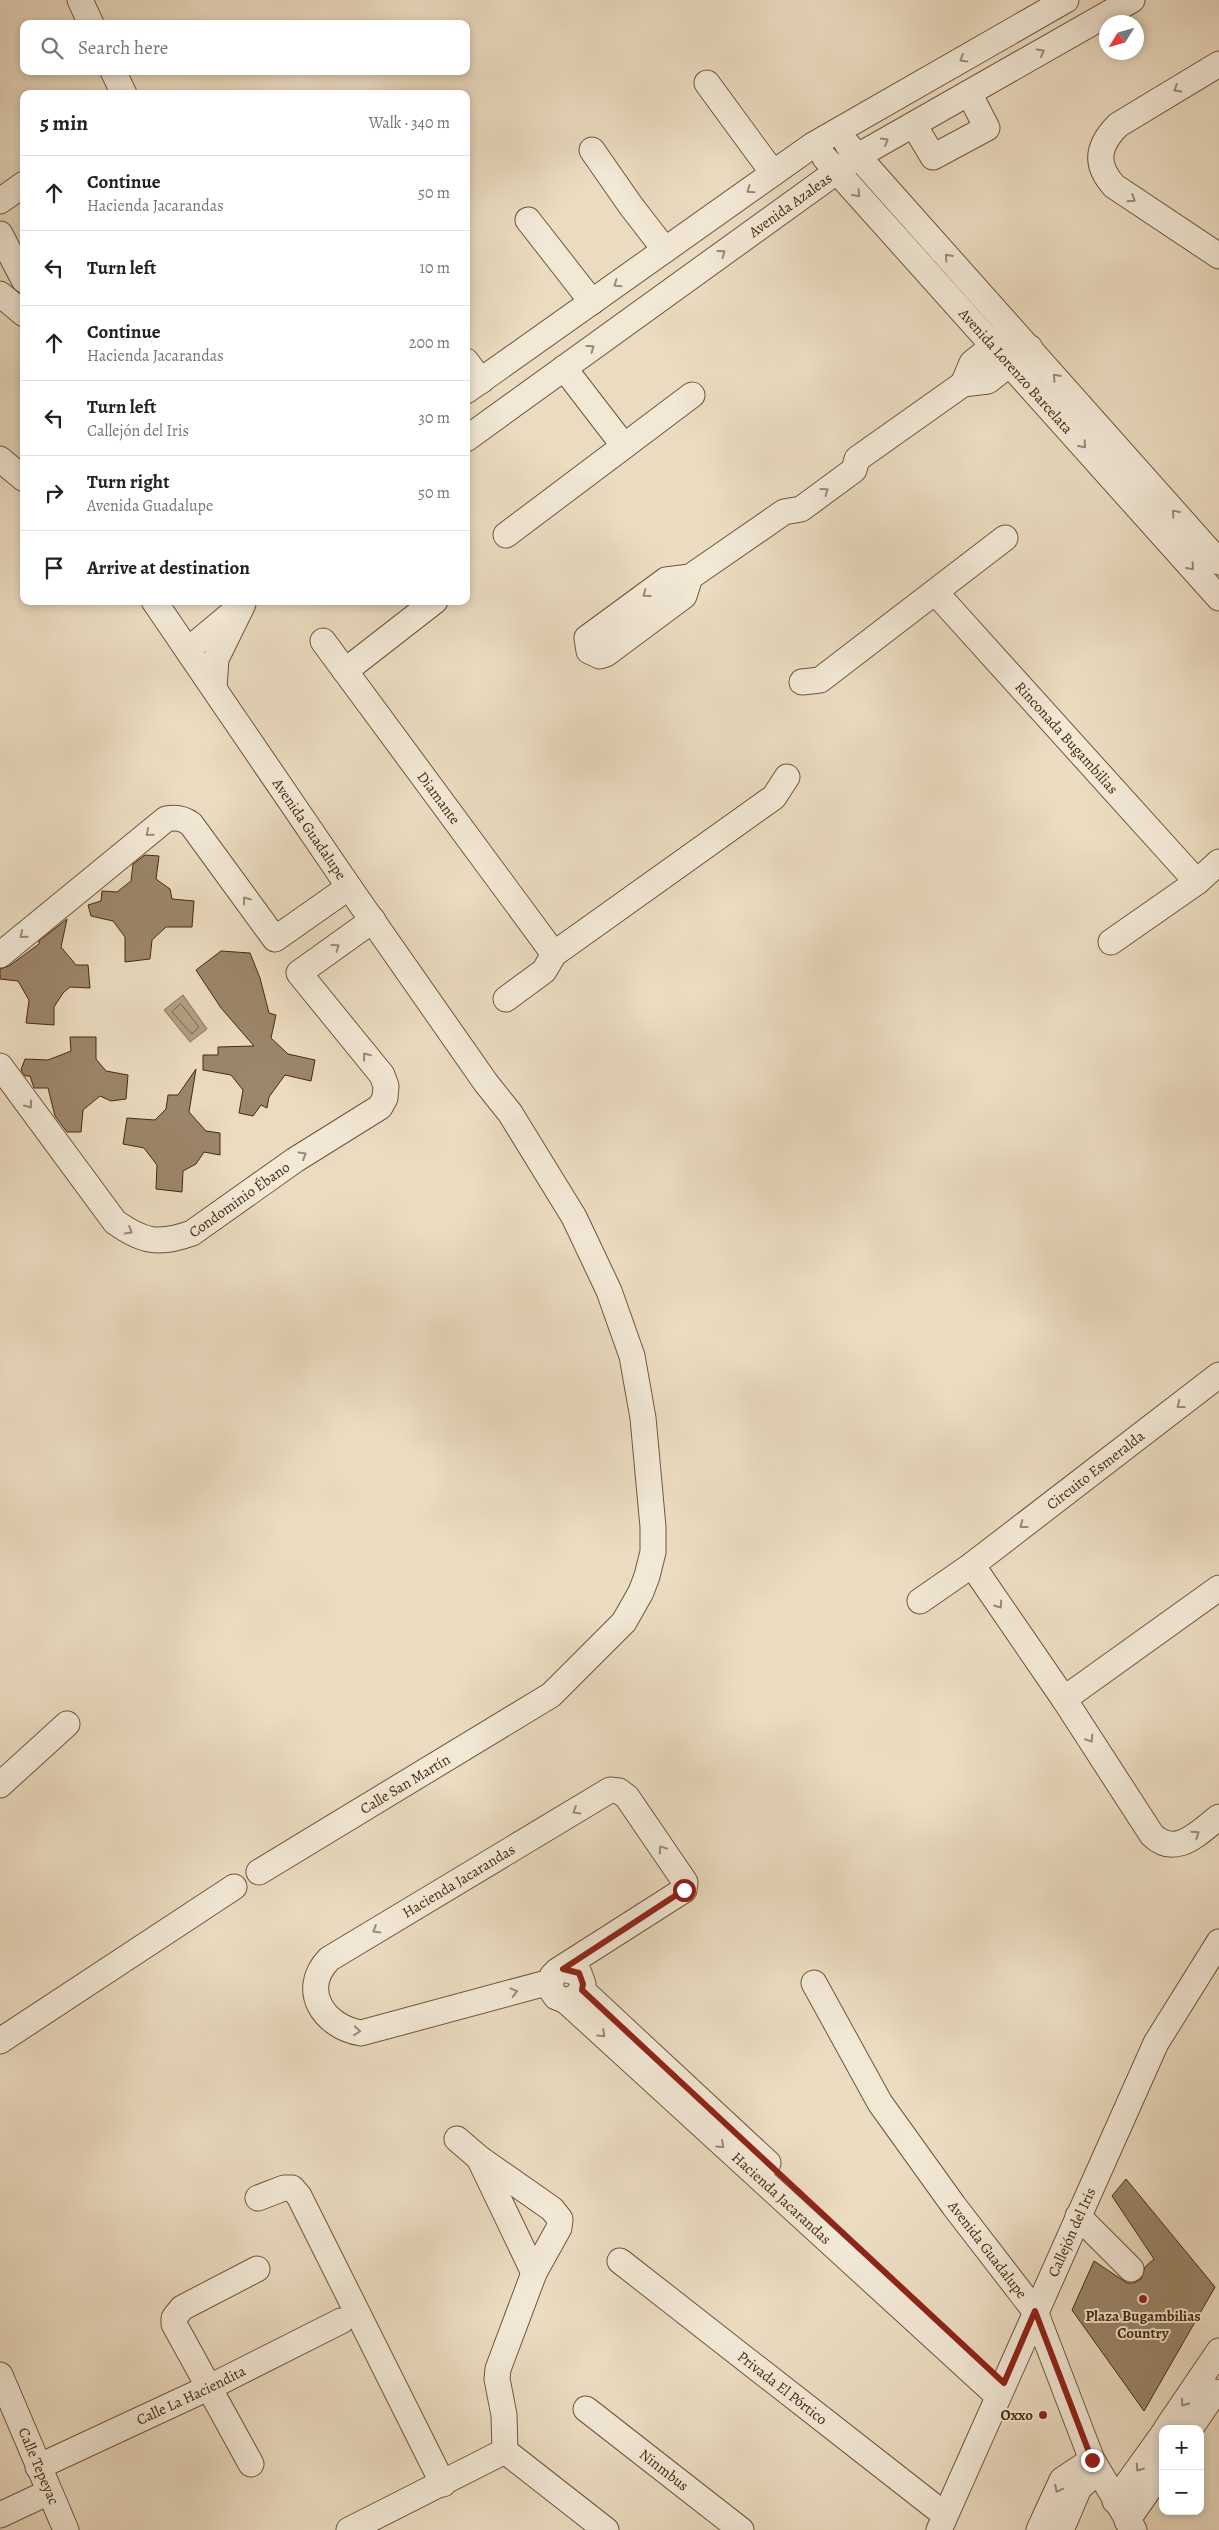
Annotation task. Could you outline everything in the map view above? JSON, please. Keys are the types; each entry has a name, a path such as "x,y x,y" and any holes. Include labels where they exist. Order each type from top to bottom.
{"street":[{"path":"80,0 89,20"},
{"path":"520,400 478,375 592,302 813,146 1066,0"},
{"name":"Avenida Azaleas","path":"470,436 858,156 1132,0"},
{"path":"993,42 1009,70"},
{"path":"1219,64 1118,124 1106,136 1101,153 1101,165 1106,177 1114,186 1219,256"},
{"path":"116,75 122,90"},
{"path":"707,83 774,173"},
{"path":"914,124 933,157 987,128 969,93"},
{"name":"Avenida Lorenzo Barcelata","path":"836,132 1082,407 1214,547"},
{"name":"Avenida Lorenzo Barcelata","path":"813,146 1003,354 1219,598"},
{"path":"592,150 631,206 665,250"},
{"path":"0,201 20,187"},
{"path":"528,220 592,302"},
{"path":"0,234 20,272"},
{"path":"0,294 20,311"},
{"path":"1003,354 1014,330"},
{"path":"690,577 784,512 788,497 842,457 857,459 963,384 972,363 1030,348"},
{"path":"564,368 624,446"},
{"path":"506,535 692,395"},
{"path":"1063,422 1082,407"},
{"path":"0,459 20,476"},
{"path":"802,682 820,680 1005,538"},
{"name":"Rinconada Bugambilias","path":"936,592 1197,882"},
{"name":"Avenida Guadalupe","path":"163,605 188,650 349,887 468,1057"},
{"path":"188,650 243,605"},
{"path":"214,688 216,659 244,605"},
{"path":"345,671 430,605"},
{"name":"Diamante","path":"323,641 554,954"},
{"path":"506,999 544,971 554,954 774,797 787,777"},
{"path":"0,955 166,819 186,820 191,824 275,939 349,887"},
{"path":"1111,942 1197,882 1219,862"},
{"name":"Condominio Ébano","path":"0,1066 115,1222 132,1234 153,1241 173,1240 192,1233 295,1160 371,1114 385,1098 386,1086 382,1076 299,974 372,920"},
{"name":"Calle San Martín","path":"259,1872 551,1695 624,1622 641,1592 647,1576 653,1552 653,1535 643,1418 632,1356 609,1291 574,1217 510,1113 468,1057"},
{"name":"Circuito Esmeralda","path":"920,1601 972,1564 1219,1375"},
{"path":"972,1564 1064,1699 1152,1835 1158,1841 1170,1846 1182,1842 1219,1816"},
{"path":"1064,1699 1219,1588"},
{"path":"0,1785 67,1724"},
{"name":"Hacienda Jacarandas","path":"557,1975 684,1890 685,1882 627,1797 619,1791 610,1790 328,1959 320,1968 315,1991 318,2005 327,2016 340,2026 361,2033 557,1975 579,1973 583,1984 574,1995 1001,2389"},
{"path":"0,2041 234,1887"},
{"name":"Callejón del Iris","path":"942,2523 1156,2043 1219,1942"},
{"name":"Avenida Guadalupe","path":"814,1983 880,2103 954,2206 1035,2311 1095,2466 1126,2517"},
{"path":"457,2139 479,2158 552,2209 560,2219 559,2228 534,2273 498,2369 497,2379 504,2415 505,2452"},
{"path":"479,2158 534,2273"},
{"path":"258,2198 284,2188 292,2188 299,2196 443,2484"},
{"path":"1078,2216 1131,2269"},
{"name":"Privada El Pórtico","path":"620,2261 942,2523"},
{"path":"252,2464 210,2386 176,2330 174,2318 182,2308 257,2269"},
{"name":"Calle La Haciendita","path":"38,2466 210,2386 341,2321"},
{"path":"1192,2425 1212,2389 1219,2351"},
{"name":"Calle Tepeyac","path":"0,2376 6,2411 38,2466 66,2530"},
{"path":"1171,2425 1212,2389"},
{"name":"Ninmbus","path":"586,2410 741,2530"},
{"path":"1126,2517 1159,2443"},
{"path":"349,2530 389,2521 443,2484 505,2452"},
{"path":"505,2452 606,2530"},
{"path":"1039,2530 1062,2480 1095,2466"},
{"path":"1061,2530 1080,2488 1095,2466"},
{"path":"1126,2517 1162,2470"},
{"path":"0,2515 49,2492"}],"water":[{"path":"183,995 207,1029 190,1042 164,1010"}],"building":[{"path":"145,855 159,856 156,879 170,889 172,899 194,901 192,927 166,927 152,940 150,959 125,962 125,937 113,921 91,916 88,905 101,901 102,891 117,892 131,881 133,864"},
{"path":"67,919 61,947 76,965 88,965 90,988 70,987 63,993 54,1007 54,1025 26,1023 29,1000 18,981 0,979 0,969 9,966 39,944 39,941"},
{"path":"221,951 250,953 260,978 269,1013 276,1015 271,1038 288,1054 315,1060 311,1081 285,1075 269,1097 267,1108 261,1105 253,1116 239,1113 243,1090 231,1075 203,1070 203,1055 218,1055 218,1047 254,1046 221,1008 196,970"},
{"path":"70,1037 96,1037 96,1059 106,1071 128,1075 126,1099 111,1101 100,1096 83,1110 81,1132 67,1132 55,1116 48,1088 34,1088 30,1076 25,1076 21,1070 25,1059 48,1060 71,1051"},
{"path":"196,1069 189,1112 206,1131 220,1133 220,1155 204,1152 196,1164 183,1171 182,1192 156,1189 157,1165 144,1148 123,1144 127,1118 155,1120 166,1109 168,1095 178,1095"},
{"name":"Plaza Bugambilias Country","path":"1126,2179 1215,2287 1144,2411 1072,2310 1094,2261 1127,2283 1134,2283 1141,2279 1145,2267 1154,2259 1112,2196"}],"place":[{"name":"Plaza Bugambilias Country","path":"1143,2299"},
{"name":"Oxxo","path":"1043,2415"}],"route":[{"path":"684,1890 677,1897 563,1969 569,1968 579,1973 582,1978 582,1990 1004,2383 1035,2311 1092,2460"}]}
